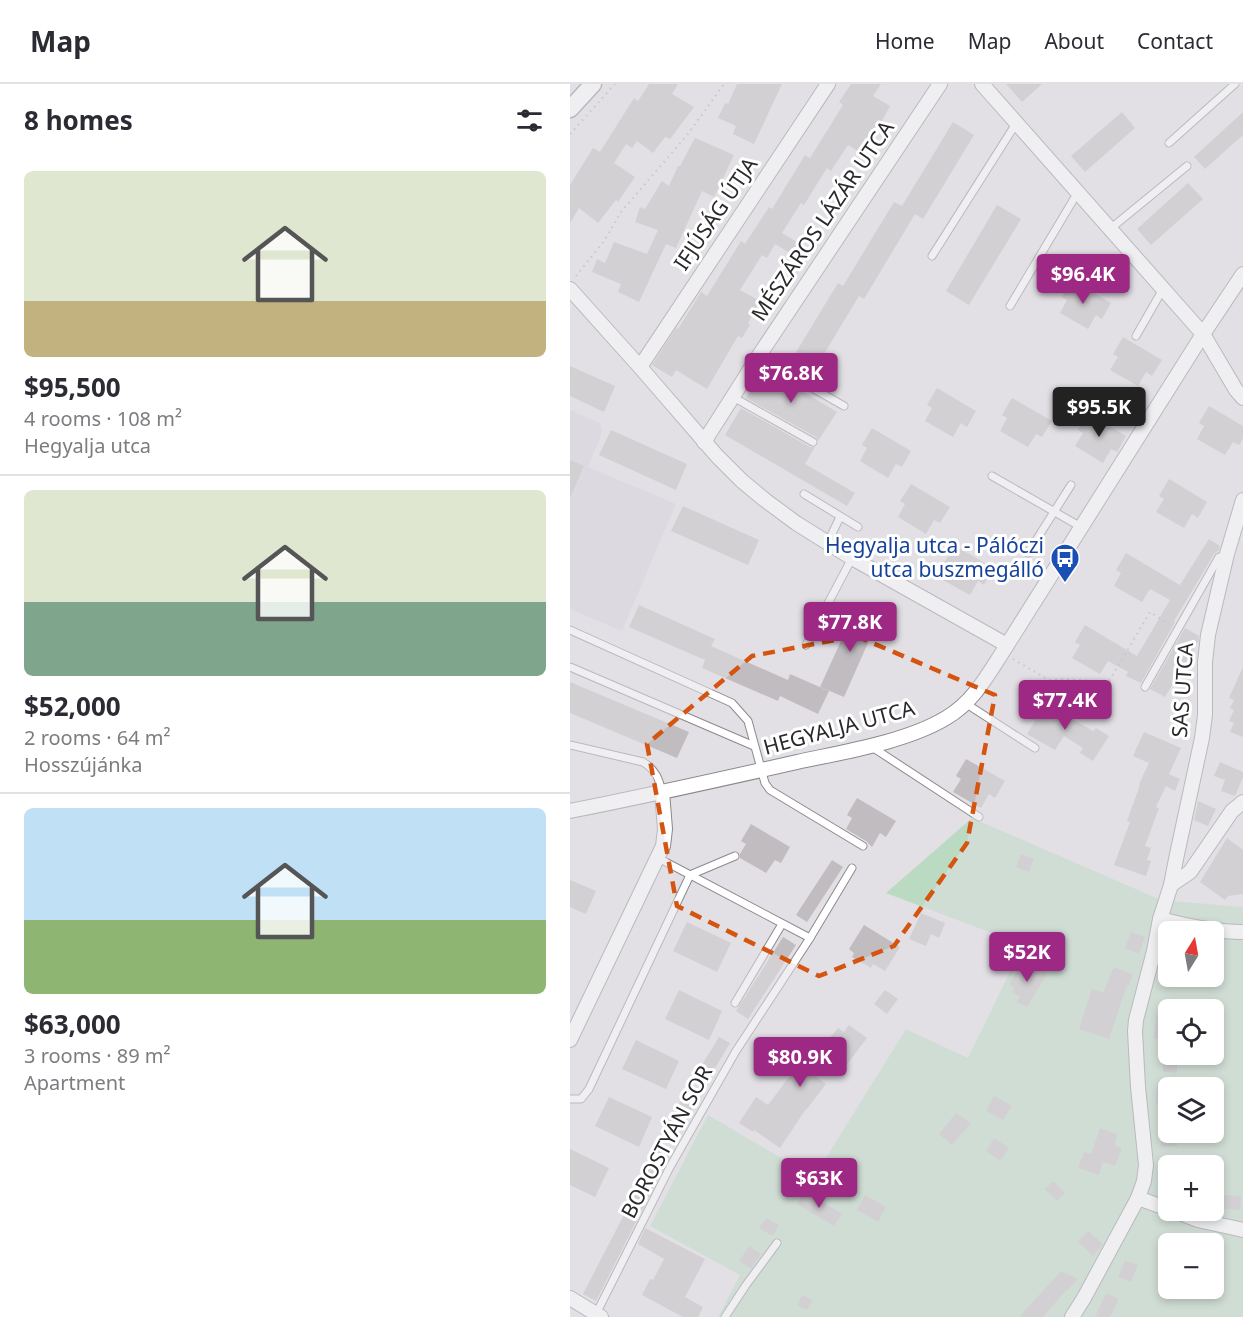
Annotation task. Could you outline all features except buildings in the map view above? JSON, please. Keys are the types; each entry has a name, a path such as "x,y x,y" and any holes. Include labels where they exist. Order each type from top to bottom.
{"street":[{"path":"570,109 593,84"},
{"name":"IFJÚSÁG ÚTJA","path":"640,367 828,84"},
{"name":"MÉSZÁROS LÁZÁR UTCA","path":"704,442 940,84"},
{"path":"982,84 1203,334 1243,398"},
{"name":"HEGYALJA UTCA","path":"570,811 870,746 926,728 946,718 965,703 978,689 1005,649 1243,274"},
{"path":"570,289 704,442 742,481 796,523 1005,649"},
{"name":"SAS UTCA","path":"1072,1317 1138,1198 1144,1181 1146,1165 1138,1087 1136,1020 1160,919 1171,885 1202,738 1208,635 1227,554 1243,501"},
{"path":"570,1040 658,858 665,838 662,792"},
{"path":"1171,885 1190,872 1232,811 1243,802"},
{"path":"1160,919 1228,932 1243,932"},
{"path":"1138,1198 1158,1206"},
{"path":"1202,1221 1243,1230"},
{"path":"570,1298 598,1316"}],"lane":[{"path":"1169,143 1235,84"},
{"path":"932,256 1017,122"},
{"path":"1110,229 1187,166"},
{"path":"1010,306 1078,192"},
{"path":"1136,336 1163,289"},
{"path":"758,357 844,406"},
{"path":"733,397 813,442"},
{"path":"992,476 1081,527"},
{"path":"1028,553 1071,485"},
{"path":"804,494 858,528"},
{"path":"828,542 840,517"},
{"path":"1145,687 1219,557 1227,554"},
{"path":"806,645 852,558"},
{"path":"570,630 732,704 748,721 765,783 770,789 863,846"},
{"path":"570,667 754,746"},
{"path":"965,703 1035,748"},
{"path":"570,746 643,762 656,773 662,792"},
{"path":"870,746 979,817"},
{"path":"570,1099 580,1099 589,1089 690,875 735,856"},
{"path":"658,858 810,938"},
{"name":"BOROSTYÁN SOR","path":"598,1316 670,1167 692,1128 736,1051 810,938 852,868"},
{"path":"735,1003 782,924"},
{"path":"725,1317 777,1243"}],"path":[{"path":"570,134 615,84"},
{"path":"570,283 604,241 621,212 688,134 724,84"},
{"path":"1005,649 1049,680 1092,681 1106,688 1150,612 1175,628 1180,619 1183,621"}],"highlighted area":[{"path":"856,636 995,695 967,843 894,946 819,976 677,906 647,744 752,656"}],"shaded area":[{"path":"570,410 600,423 602,433 588,467 676,504 622,631 570,609"}],"green space":[{"path":"972,818 1161,900 1243,907 1243,1317 718,1317 740,1275 650,1226 708,1115 814,1177 906,1029 968,1058 1023,945 886,893"}],"place":[{"name":"Hegyalja utca - Pálóczi utca buszmegálló","path":"1065,584"}]}
